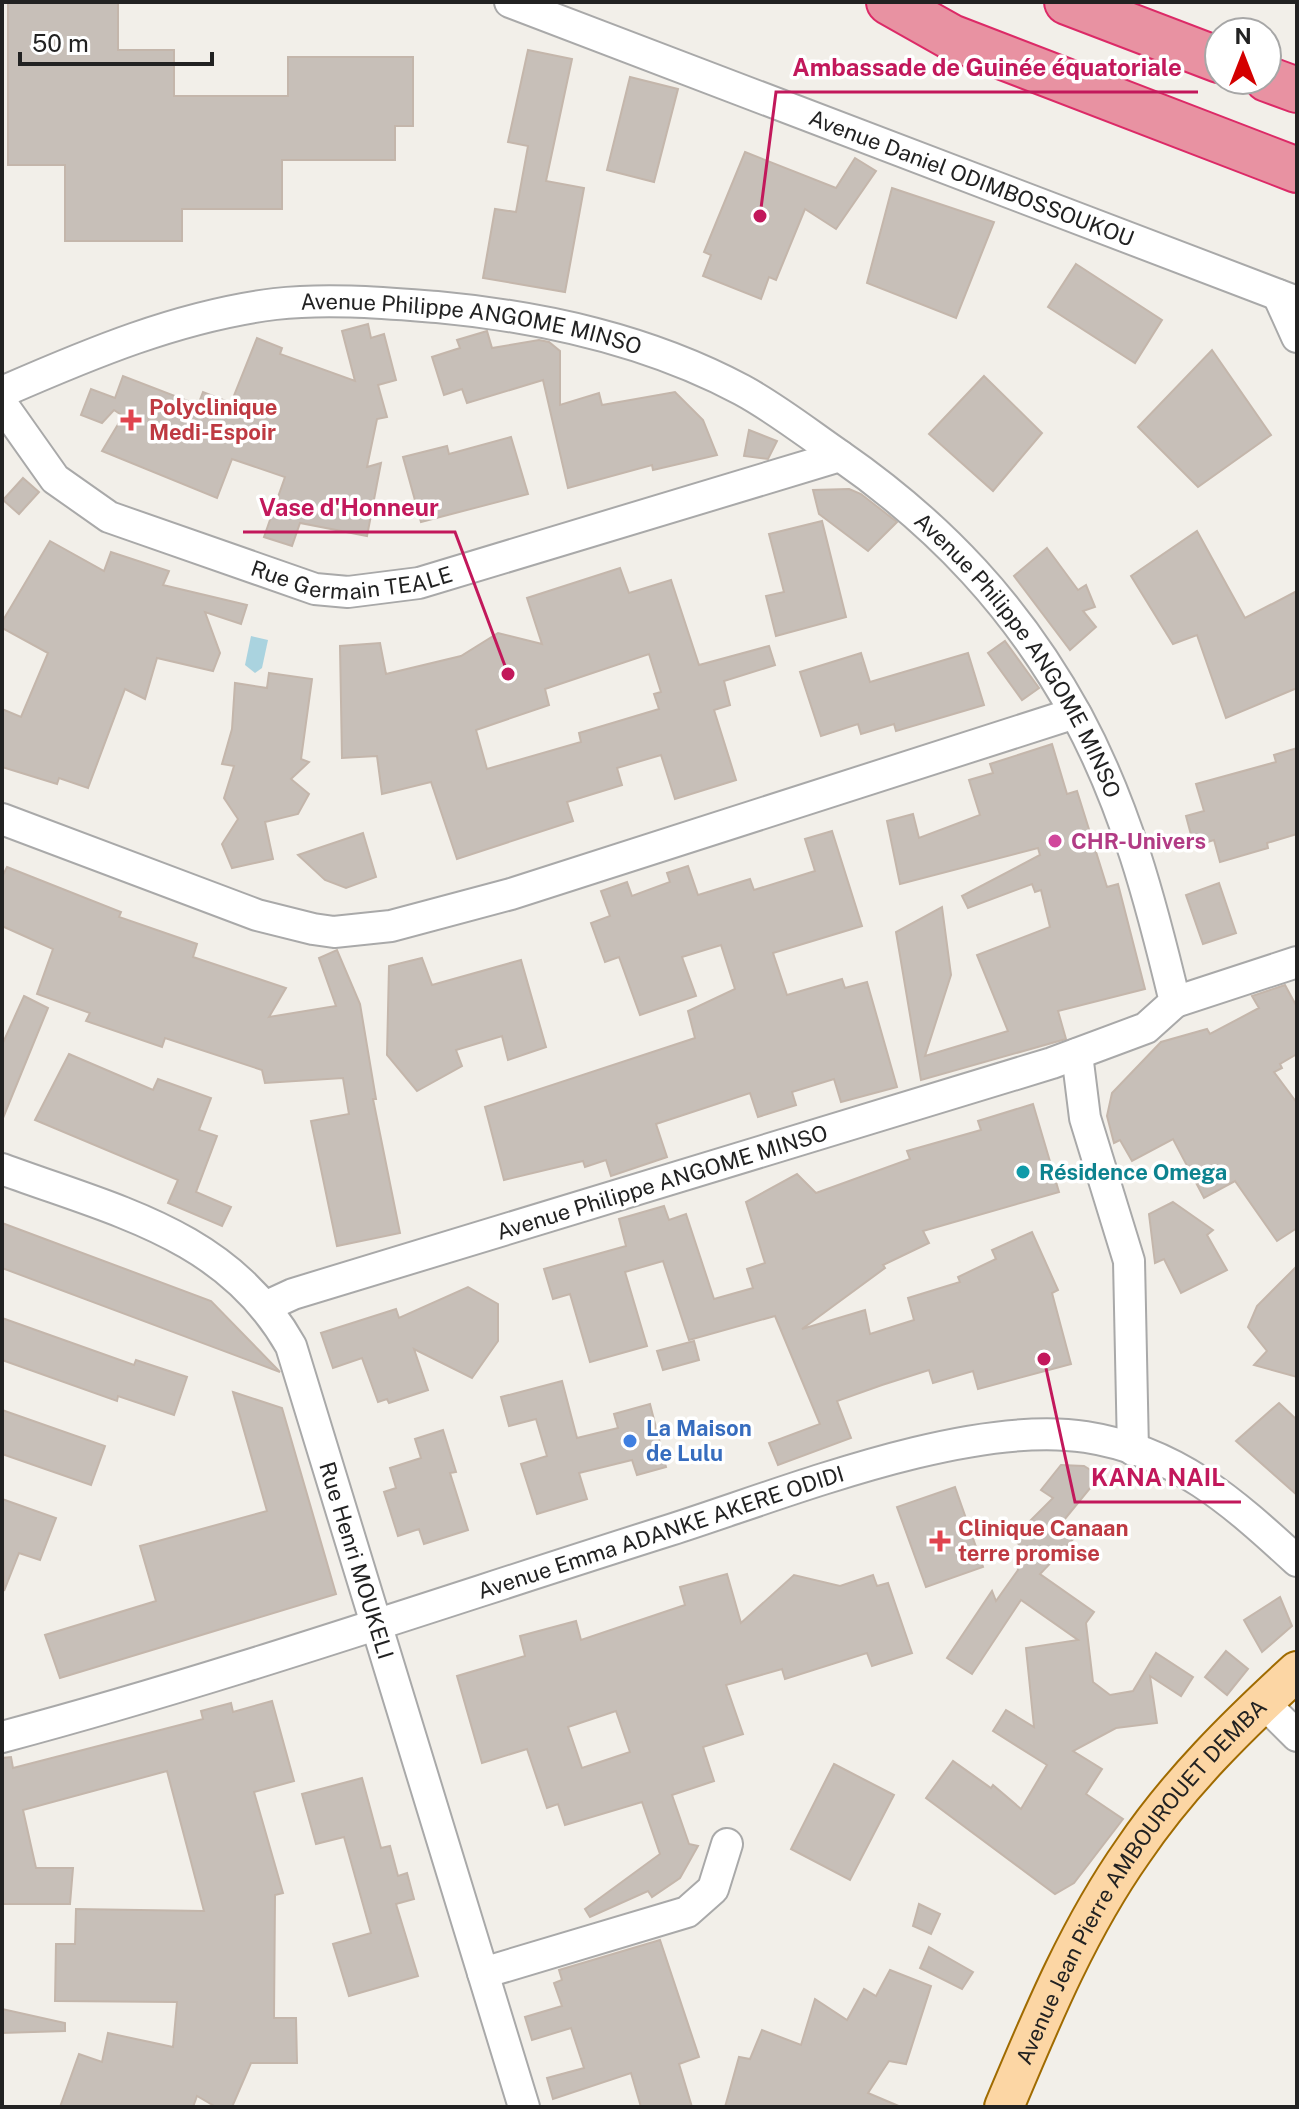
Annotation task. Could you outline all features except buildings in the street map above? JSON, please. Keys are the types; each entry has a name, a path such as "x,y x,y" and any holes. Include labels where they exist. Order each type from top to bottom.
{"highway":[{"path":"889,2 951,37 1297,170"},
{"path":"899,2 1297,141"},
{"path":"1067,2 1203,54"},
{"path":"1132,2 1203,26"}],"main road":[{"name":"Avenue Jean Pierre AMBOUROUET DEMBA","path":"1004,2107 1043,2014 1124,1864 1177,1792 1297,1671"}],"street":[{"name":"Avenue Daniel ODIMBOSSOUKOU","path":"510,2 1288,298"},
{"path":"1288,298 1297,337"},
{"name":"Avenue Philippe ANGOME MINSO","path":"2,392 146,334 231,311 317,302 390,303 544,321 654,352 744,391 910,507 966,560 1040,654 1075,713 1115,793 1152,904 1175,1002 1146,1028 1077,1054 293,1294 267,1306"},
{"name":"Rue Germain TEALE","path":"2,404 55,479 109,517 281,580 348,592 419,583 840,456"},
{"path":"2,819 284,924 334,932 358,930 426,918 511,894 1075,713"},
{"path":"1175,1002 1297,962"},
{"path":"1077,1054 1085,1118 1129,1261 1133,1450"},
{"name":"Rue Henri MOUKELI","path":"2,1169 191,1243 221,1262 267,1306 291,1346 524,2107"},
{"name":"Avenue Emma ADANKE AKERE ODIDI","path":"2,1737 214,1676 809,1485 976,1440 1036,1432 1089,1437 1167,1461 1202,1479 1242,1510 1297,1561"},
{"path":"1263,1702 1297,1736"},
{"path":"483,1973 687,1912 713,1889 727,1844"}],"water":[{"path":"251,636 268,640 262,668 255,673 245,665"}],"place":[{"name":"Ambassade de Guinée équatoriale","path":"760,216"},
{"name":"Polyclinique Medi-Espoir","path":"131,420"},
{"name":"Vase d'Honneur","path":"508,674"},
{"name":"CHR-Univers","path":"1055,841"},
{"name":"Résidence Omega","path":"1023,1172"},
{"name":"KANA NAIL","path":"1044,1359"},
{"name":"La Maison de Lulu","path":"630,1441"},
{"name":"Clinique Canaan terre promise","path":"940,1541"}]}
